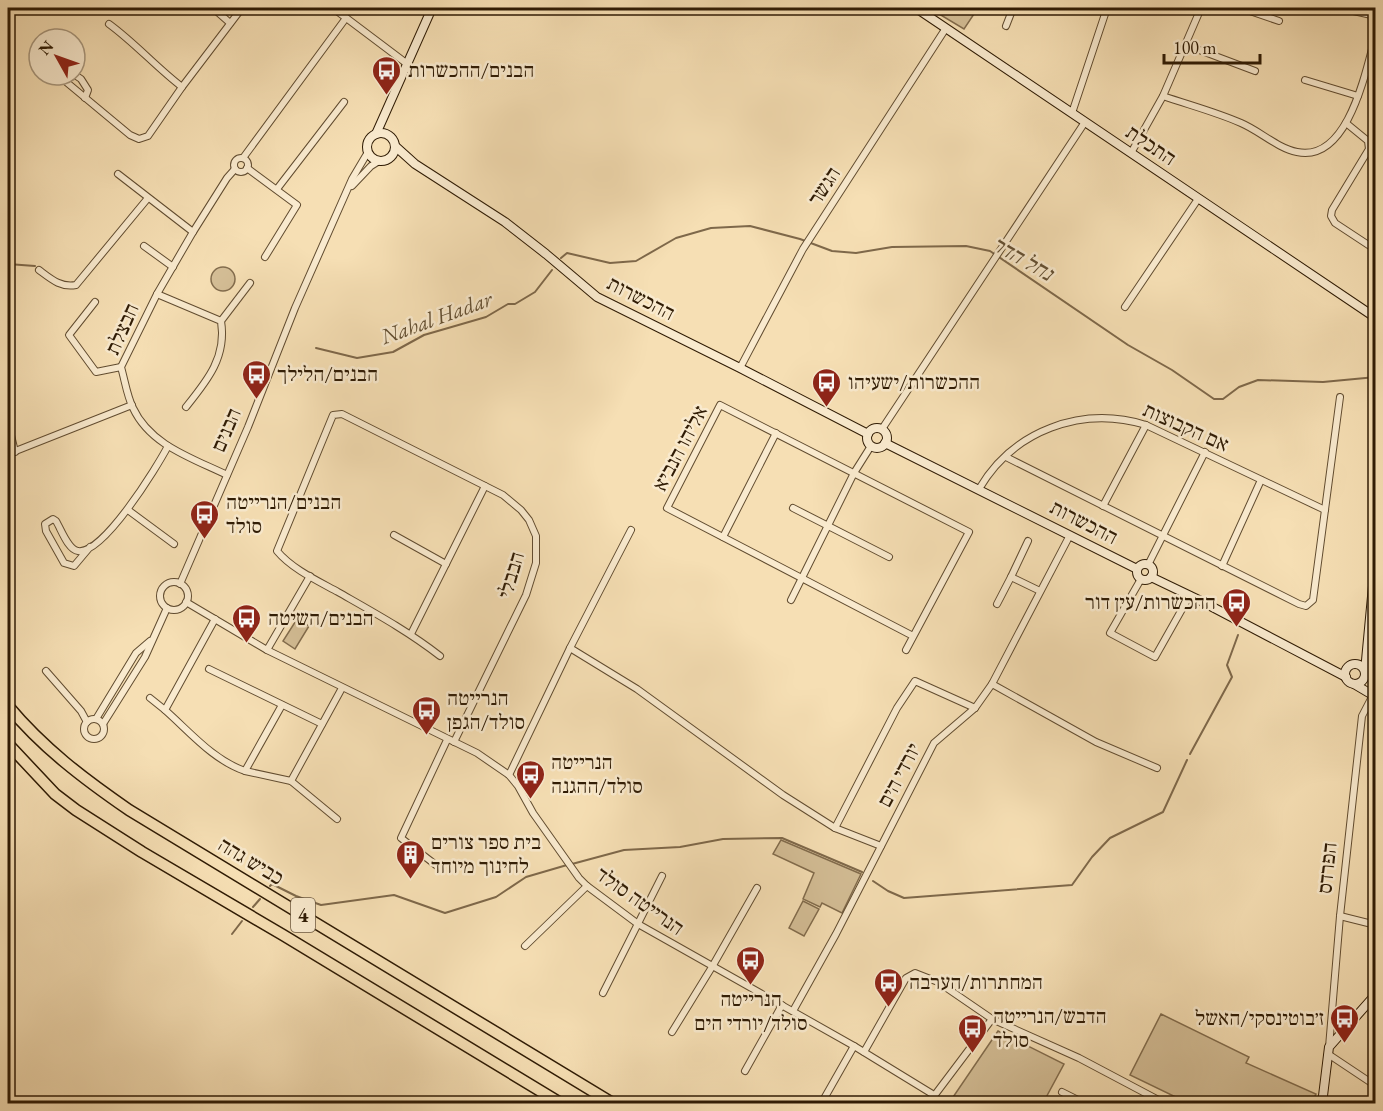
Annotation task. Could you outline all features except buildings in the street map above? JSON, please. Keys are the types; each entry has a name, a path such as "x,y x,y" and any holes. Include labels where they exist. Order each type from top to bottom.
{"highway":[{"name":"כביש גהה","path":"8,706 27,729 53,754 90,784 129,810 614,1104"},
{"name":"4","path":"8,744 56,794 76,810 562,1104"}],"street":[{"path":"213,8 230,23"},
{"path":"72,87 130,135 139,139 148,136 242,8"},
{"path":"333,8 406,63"},
{"path":"376,134 388,135 393,140 395,146 390,158 379,161 372,158 368,152 369,140 376,134 432,8"},
{"name":"התכלת","path":"916,8 1365,313 1376,318"},
{"path":"1006,26 1013,8"},
{"path":"1072,113 1107,8"},
{"path":"1131,153 1163,96 1201,8"},
{"path":"1241,8 1280,21"},
{"path":"1340,8 1376,16"},
{"path":"247,168 240,171 236,169 236,160 243,158 346,18"},
{"path":"109,24 128,38 157,68 182,87"},
{"name":"הגשר","path":"740,368 803,249 946,28"},
{"path":"1163,96 1242,123 1289,150 1300,153 1321,150 1331,143 1346,123 1358,96 1376,34"},
{"path":"1186,45 1255,71"},
{"path":"1305,80 1358,96"},
{"path":"85,98 88,90 86,87"},
{"path":"277,189 344,102"},
{"path":"388,135 389,103"},
{"path":"882,429 1085,122"},
{"path":"1346,123 1368,141 1369,149 1330,216 1335,223 1376,250"},
{"name":"ההכשרות","path":"395,146 415,164 505,222 597,297 868,434"},
{"name":"הבנים","path":"180,584 295,308 368,152"},
{"path":"243,158 247,162 247,168"},
{"name":"ההכשרות","path":"390,158 415,164"},
{"name":"הבנים","path":"348,191 371,166 379,161"},
{"path":"247,168 297,205 265,257"},
{"name":"חבצלת","path":"227,475 168,446 150,432 139,419 132,405 122,367 157,294 227,178 236,169"},
{"path":"118,174 193,232"},
{"path":"39,270 53,281 63,285 76,285 148,198"},
{"path":"1125,307 1198,199"},
{"path":"144,246 173,267"},
{"path":"186,407 209,378 222,348 221,321 250,283"},
{"path":"157,294 221,321"},
{"path":"95,302 69,335 96,372 122,367"},
{"name":"התכלת","path":"1365,313 1376,324"},
{"path":"1006,457 1161,536 1306,606 1313,600 1340,397"},
{"path":"8,423 11,453 132,405"},
{"name":"אליהו הנביא","path":"720,405 854,473 969,532 913,636 667,508 720,405"},
{"name":"הבבלי","path":"310,576 277,551 333,415 342,414 503,495 521,510 536,536 536,563 526,595 454,742"},
{"name":"אם הקבוצות","path":"979,489 1006,457 1032,436 1066,422 1100,417 1146,424 1325,510"},
{"path":"1103,506 1146,424"},
{"path":"875,428 882,429 886,434 885,443 880,447 871,446 867,441 868,434 875,428"},
{"path":"723,537 776,433"},
{"name":"ההכשרות","path":"885,443 1137,569"},
{"path":"90,547 78,551 71,548 56,521 53,519 45,524 46,531 64,563 74,566 128,510 151,477 168,446"},
{"path":"791,600 854,473 871,446"},
{"path":"1148,565 1205,452"},
{"path":"1222,566 1261,480"},
{"path":"411,633 485,486"},
{"path":"793,508 889,557"},
{"path":"128,510 174,544"},
{"path":"509,775 570,648 631,530"},
{"path":"394,535 446,564"},
{"name":"יורדי הים","path":"793,1011 836,934 934,743 975,708 992,684 1070,536"},
{"path":"997,604 1028,541"},
{"path":"1354,684 1361,682 1365,674 1376,554"},
{"path":"1142,565 1148,565 1152,569 1151,577 1141,579 1137,575 1137,569 1142,565"},
{"path":"186,602 267,650 310,576 411,633 440,656"},
{"path":"1011,577 1040,591"},
{"path":"1151,577 1346,677 1375,696"},
{"path":"1141,579 1110,633 1155,657 1190,595"},
{"path":"171,583 180,584 186,590 186,602 180,609 167,608 161,602 160,597 163,588 171,583"},
{"path":"103,724 145,657 167,608"},
{"path":"165,710 215,619"},
{"path":"906,650 913,636"},
{"path":"87,722 96,719 136,652 151,640"},
{"path":"1346,677 1346,671 1368,644"},
{"path":"570,648 637,689 743,768 835,828 881,846"},
{"name":"הנרייטה סולד","path":"267,650 477,753 509,775 533,813 586,886 638,924 854,1046 934,1095"},
{"path":"1325,667 1360,665 1375,696"},
{"path":"209,669 322,724"},
{"path":"46,671 81,711 87,722 84,732 91,739 101,737 105,730 103,724 96,719"},
{"path":"835,828 897,708 915,681 975,708"},
{"path":"992,684 1096,742 1157,768"},
{"path":"291,781 342,688"},
{"name":"הפרדס","path":"1329,1050 1340,916 1362,716 1375,696"},
{"path":"150,698 213,754 235,768 291,781 337,819"},
{"path":"245,771 282,705"},
{"path":"441,869 401,838 447,740"},
{"path":"603,993 662,876"},
{"path":"525,946 586,886"},
{"path":"672,1032 757,888"},
{"path":"1340,916 1376,926"},
{"path":"864,1052 906,978 915,973 938,982 992,1019 1079,1058 1166,1104"},
{"path":"1322,1104 1329,1050 1376,994"},
{"path":"745,1071 782,1005"},
{"path":"928,1104 992,1019"},
{"path":"821,1104 854,1046"},
{"path":"1329,1050 1376,1086"},
{"path":"1062,1092 1086,1104"}],"shaded area":[{"path":"929,8 978,8 964,29"},
{"path":"223,267 231,271 235,279 231,287 223,291 215,287 211,279 215,271"},
{"path":"297,619 309,626 295,649 283,641"},
{"path":"781,840 861,874 842,913 822,903 820,907 803,899 814,873 773,854"},
{"path":"803,901 819,909 804,936 789,928"},
{"path":"1161,1014 1249,1057 1246,1063 1316,1094 1311,1103 1188,1103 1130,1075"},
{"path":"998,1031 1064,1064 1043,1103 949,1103"}],"waterway":[{"name":"נחל הדר","path":"561,258 567,253 610,263 636,261 676,238 711,228 750,226 800,239 832,251 856,253 892,247 966,246 990,251 1128,345 1172,370 1214,399 1223,399 1239,387 1258,380 1323,382 1376,377"},
{"name":"Nahal Hadar","path":"8,264 35,266"},
{"name":"Nahal Hadar","path":"316,348 357,358 393,352 424,335 486,317 508,304 515,304 535,292 552,270"},
{"path":"1190,754 1232,677 1227,665 1238,635"},
{"path":"873,881 904,898 1072,885 1092,857 1110,838 1163,812 1187,760"},
{"path":"572,864 624,850 680,847 723,839 782,838 862,872"},
{"path":"270,886 272,884 321,905 394,895 445,913 496,897 526,877 567,865"},
{"path":"253,907 260,899"},
{"path":"232,934 242,921"}],"place":[{"name":"הבנים/ההכשרות","path":"387,96"},
{"name":"הבנים/הלילך","path":"256,400"},
{"name":"ההכשרות/ישעיהו","path":"827,408"},
{"name":"הבנים/הנרייטה סולד","path":"205,540"},
{"name":"ההכשרות/עין דור","path":"1237,628"},
{"name":"הבנים/השיטה","path":"247,644"},
{"name":"הנרייטה סולד/הגפן","path":"426,736"},
{"name":"הנרייטה סולד/ההגנה","path":"530,800"},
{"name":"בית ספר צורים לחינוך מיוחד","path":"410,880"},
{"name":"הנרייטה סולד/יורדי הים","path":"751,986"},
{"name":"המחתרות/הערבה","path":"888,1008"},
{"name":"ז׳בוטינסקי/האשל","path":"1345,1044"},
{"name":"הדבש/הנרייטה סולד","path":"972,1054"}]}
